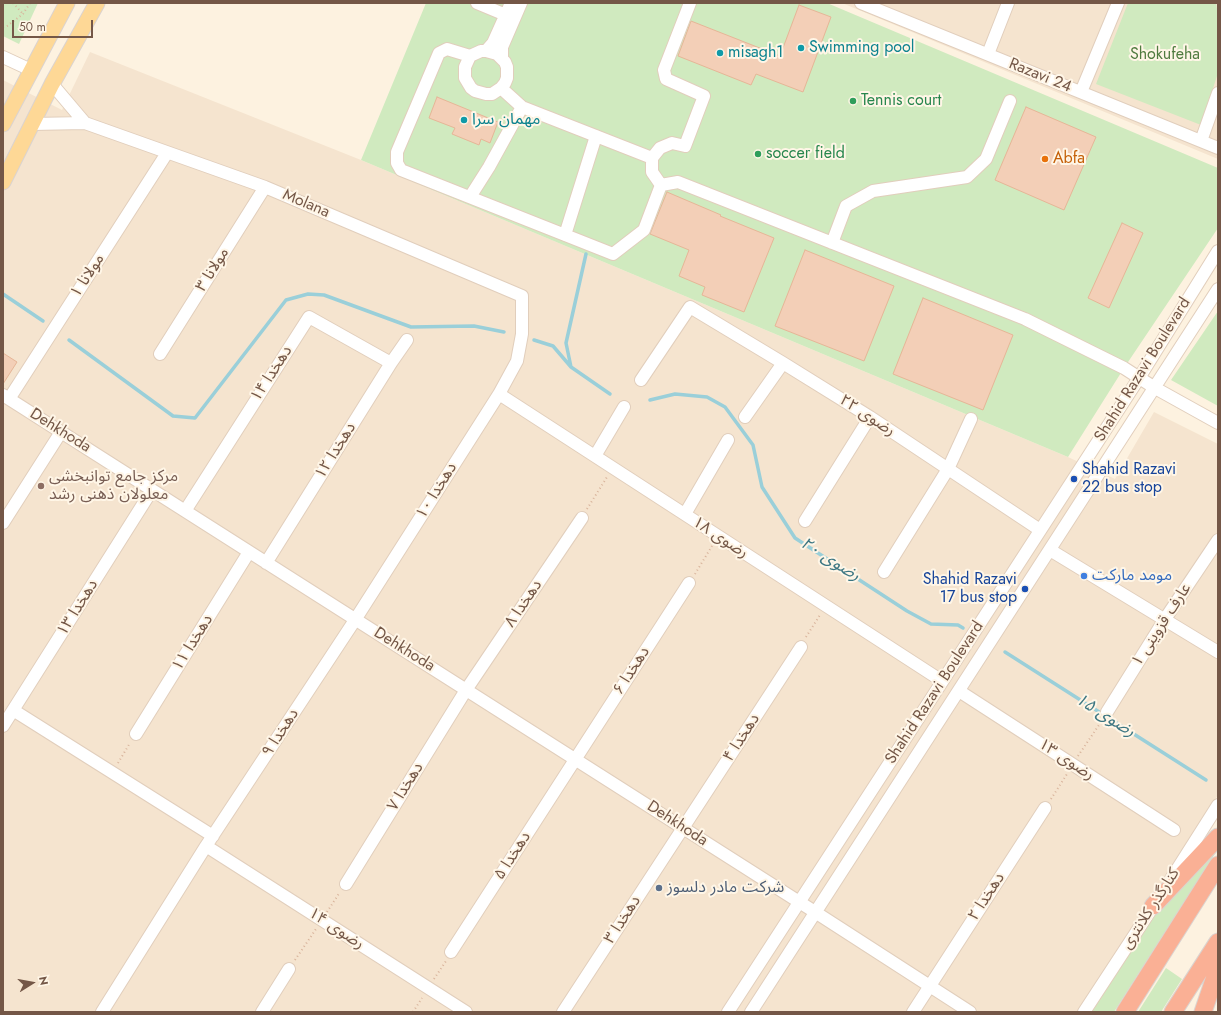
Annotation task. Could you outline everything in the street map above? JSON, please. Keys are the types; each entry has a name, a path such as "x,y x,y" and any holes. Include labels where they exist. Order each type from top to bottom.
{"highway":[{"path":"1153,906 1218,837"},
{"path":"1125,1012 1218,865"},
{"path":"1173,1012 1218,942"},
{"path":"1203,1012 1218,968"}],"main road":[{"path":"3,124 67,3"},
{"path":"3,182 52,84 97,3"}],"street":[{"path":"477,3 510,17"},
{"path":"502,57 502,47 510,17 511,3"},
{"path":"521,3 510,17 494,43 486,50 470,56 447,49 439,53 397,152 397,162 401,170 613,254 644,230 662,185"},
{"path":"662,185 652,172 652,158 660,148 672,144 685,146 704,96 666,79 664,70 690,3"},
{"name":"Razavi 24","path":"861,3 892,9 988,54 1218,148"},
{"path":"988,54 1008,3"},
{"path":"1081,92 1118,3"},
{"path":"470,56 465,72 465,78 471,88 480,93 492,94 501,88 507,78 508,73 502,57 486,50"},
{"path":"3,57 31,70"},
{"path":"52,84 85,123"},
{"path":"501,88 522,107 652,158"},
{"path":"1201,141 1218,93"},
{"path":"832,242 846,206 873,191 967,177 986,159 1010,101"},
{"path":"470,197 489,167 522,107"},
{"path":"32,124 85,123"},
{"name":"Molana","path":"85,123 265,187 522,296"},
{"path":"565,235 596,136"},
{"name":"مولانا ۱","path":"6,397 167,153"},
{"path":"662,185 678,182 1025,319 1124,368 1155,388 1218,423"},
{"name":"مولانا ۳","path":"160,354 265,187"},
{"name":"Shahid Razavi Boulevard","path":"728,1012 1138,378 1218,251"},
{"name":"Shahid Razavi Boulevard","path":"751,1012 1218,289"},
{"name":"دهخدا ۱۰","path":"355,620 499,394 517,361 522,334 522,296"},
{"name":"رضوی ۲۲","path":"641,380 690,307 870,417 1040,530"},
{"name":"دهخدا ۱۴","path":"185,511 308,317 391,363"},
{"name":"دهخدا ۱۲","path":"266,563 391,363 407,340"},
{"path":"744,417 783,363"},
{"name":"رضوی ۱۸","path":"499,394 942,681"},
{"name":"Dehkhoda","path":"6,397 970,1012"},
{"path":"595,456 624,407"},
{"path":"804,521 870,417"},
{"path":"884,572 948,469 971,419"},
{"path":"3,523 61,432"},
{"path":"685,514 728,440"},
{"name":"دهخدا ۱۳","path":"3,726 152,490"},
{"name":"دهخدا ۸","path":"466,690 582,518"},
{"name":"عارف قزوینی ۱","path":"1107,712 1165,619 1218,540"},
{"path":"1050,550 1218,652"},
{"name":"دهخدا ۱۱","path":"136,734 249,552"},
{"name":"دهخدا ۶","path":"575,759 689,583"},
{"name":"دهخدا ۹","path":"102,1012 209,841 355,620"},
{"name":"دهخدا ۴","path":"683,828 801,647"},
{"name":"دهخدا ۷","path":"346,884 466,690"},
{"name":"رضوی ۱۳","path":"959,691 1174,830"},
{"name":"رضوی ۱۴","path":"13,710 112,773 209,841 466,1012"},
{"name":"دهخدا ۵","path":"451,952 575,759"},
{"name":"کنارگذر کلانتری","path":"1084,1012 1218,806"},
{"name":"دهخدا ۲","path":"913,1012 1045,808"},
{"name":"دهخدا ۳","path":"563,1012 683,828"},
{"path":"262,1012 289,969"}],"path":[{"path":"13,3 23,14"},
{"path":"3,27 7,26 23,14 28,3"},
{"path":"3,23 7,26"},
{"path":"582,518 613,468"},
{"path":"689,583 718,536"},
{"path":"801,647 825,606"},
{"path":"112,773 136,734"}],"shaded area":[{"path":"842,3 1218,3 1218,159"},
{"path":"90,52 361,160 1068,457 1115,479 1154,412 1218,444 1218,795 1079,1012 3,1012 3,80 62,110"}],"green space":[{"path":"3,3 38,3 19,44 3,36"},
{"path":"426,3 827,3 1218,168 1218,228 1124,368 1068,457 361,160"},
{"name":"Shokufeha","path":"1128,3 1216,3 1218,15 1217,76 1201,125 1096,84"},
{"path":"1218,311 1218,406 1171,380"},
{"path":"1218,849 1114,1012 1089,1012 1151,919"},
{"path":"1166,968 1182,979 1161,1012 1138,1012"}],"building":[{"path":"799,5 831,17 803,92 756,74 751,85 678,56 691,21 780,56"},
{"name":"مهمان سرا","path":"437,97 498,122 490,143 481,139 479,145 452,134 455,128 429,118"},
{"name":"Abfa","path":"1026,107 1096,137 1064,210 995,180"},
{"path":"667,192 774,238 744,312 702,295 705,287 679,276 689,250 650,234"},
{"path":"1122,223 1143,233 1109,308 1088,298"},
{"path":"805,250 894,286 864,361 775,326"},
{"path":"923,298 1013,335 983,410 893,374"},
{"path":"3,353 17,362 3,384"}],"waterway":[{"path":"571,367 566,343 586,254"},
{"path":"3,294 43,321"},
{"path":"69,340 173,416 195,418 286,300 308,294 324,295 411,327 474,326 504,332"},
{"path":"534,340 553,346 571,367 610,394"},
{"name":"رضوی ۲۰","path":"650,400 675,394 707,397 725,407 753,445 762,487 795,538 907,611 931,624 958,625 963,628"},
{"name":"رضوی ۱۵","path":"1005,652 1206,780"}],"place":[{"name":"Swimming pool","path":"801,48"},
{"name":"misagh1","path":"720,53"},
{"name":"Tennis court","path":"853,101"},
{"name":"مهمان سرا","path":"464,120"},
{"name":"soccer field","path":"758,154"},
{"name":"Abfa","path":"1045,159"},
{"name":"Shahid Razavi 22 bus stop","path":"1074,479"},
{"name":"مرکز جامع توانبخشی معلولان ذهنی رشد","path":"41,486"},
{"name":"مومد مارکت","path":"1084,576"},
{"name":"Shahid Razavi 17 bus stop","path":"1025,589"},
{"name":"شرکت مادر دلسوز","path":"659,888"}]}
